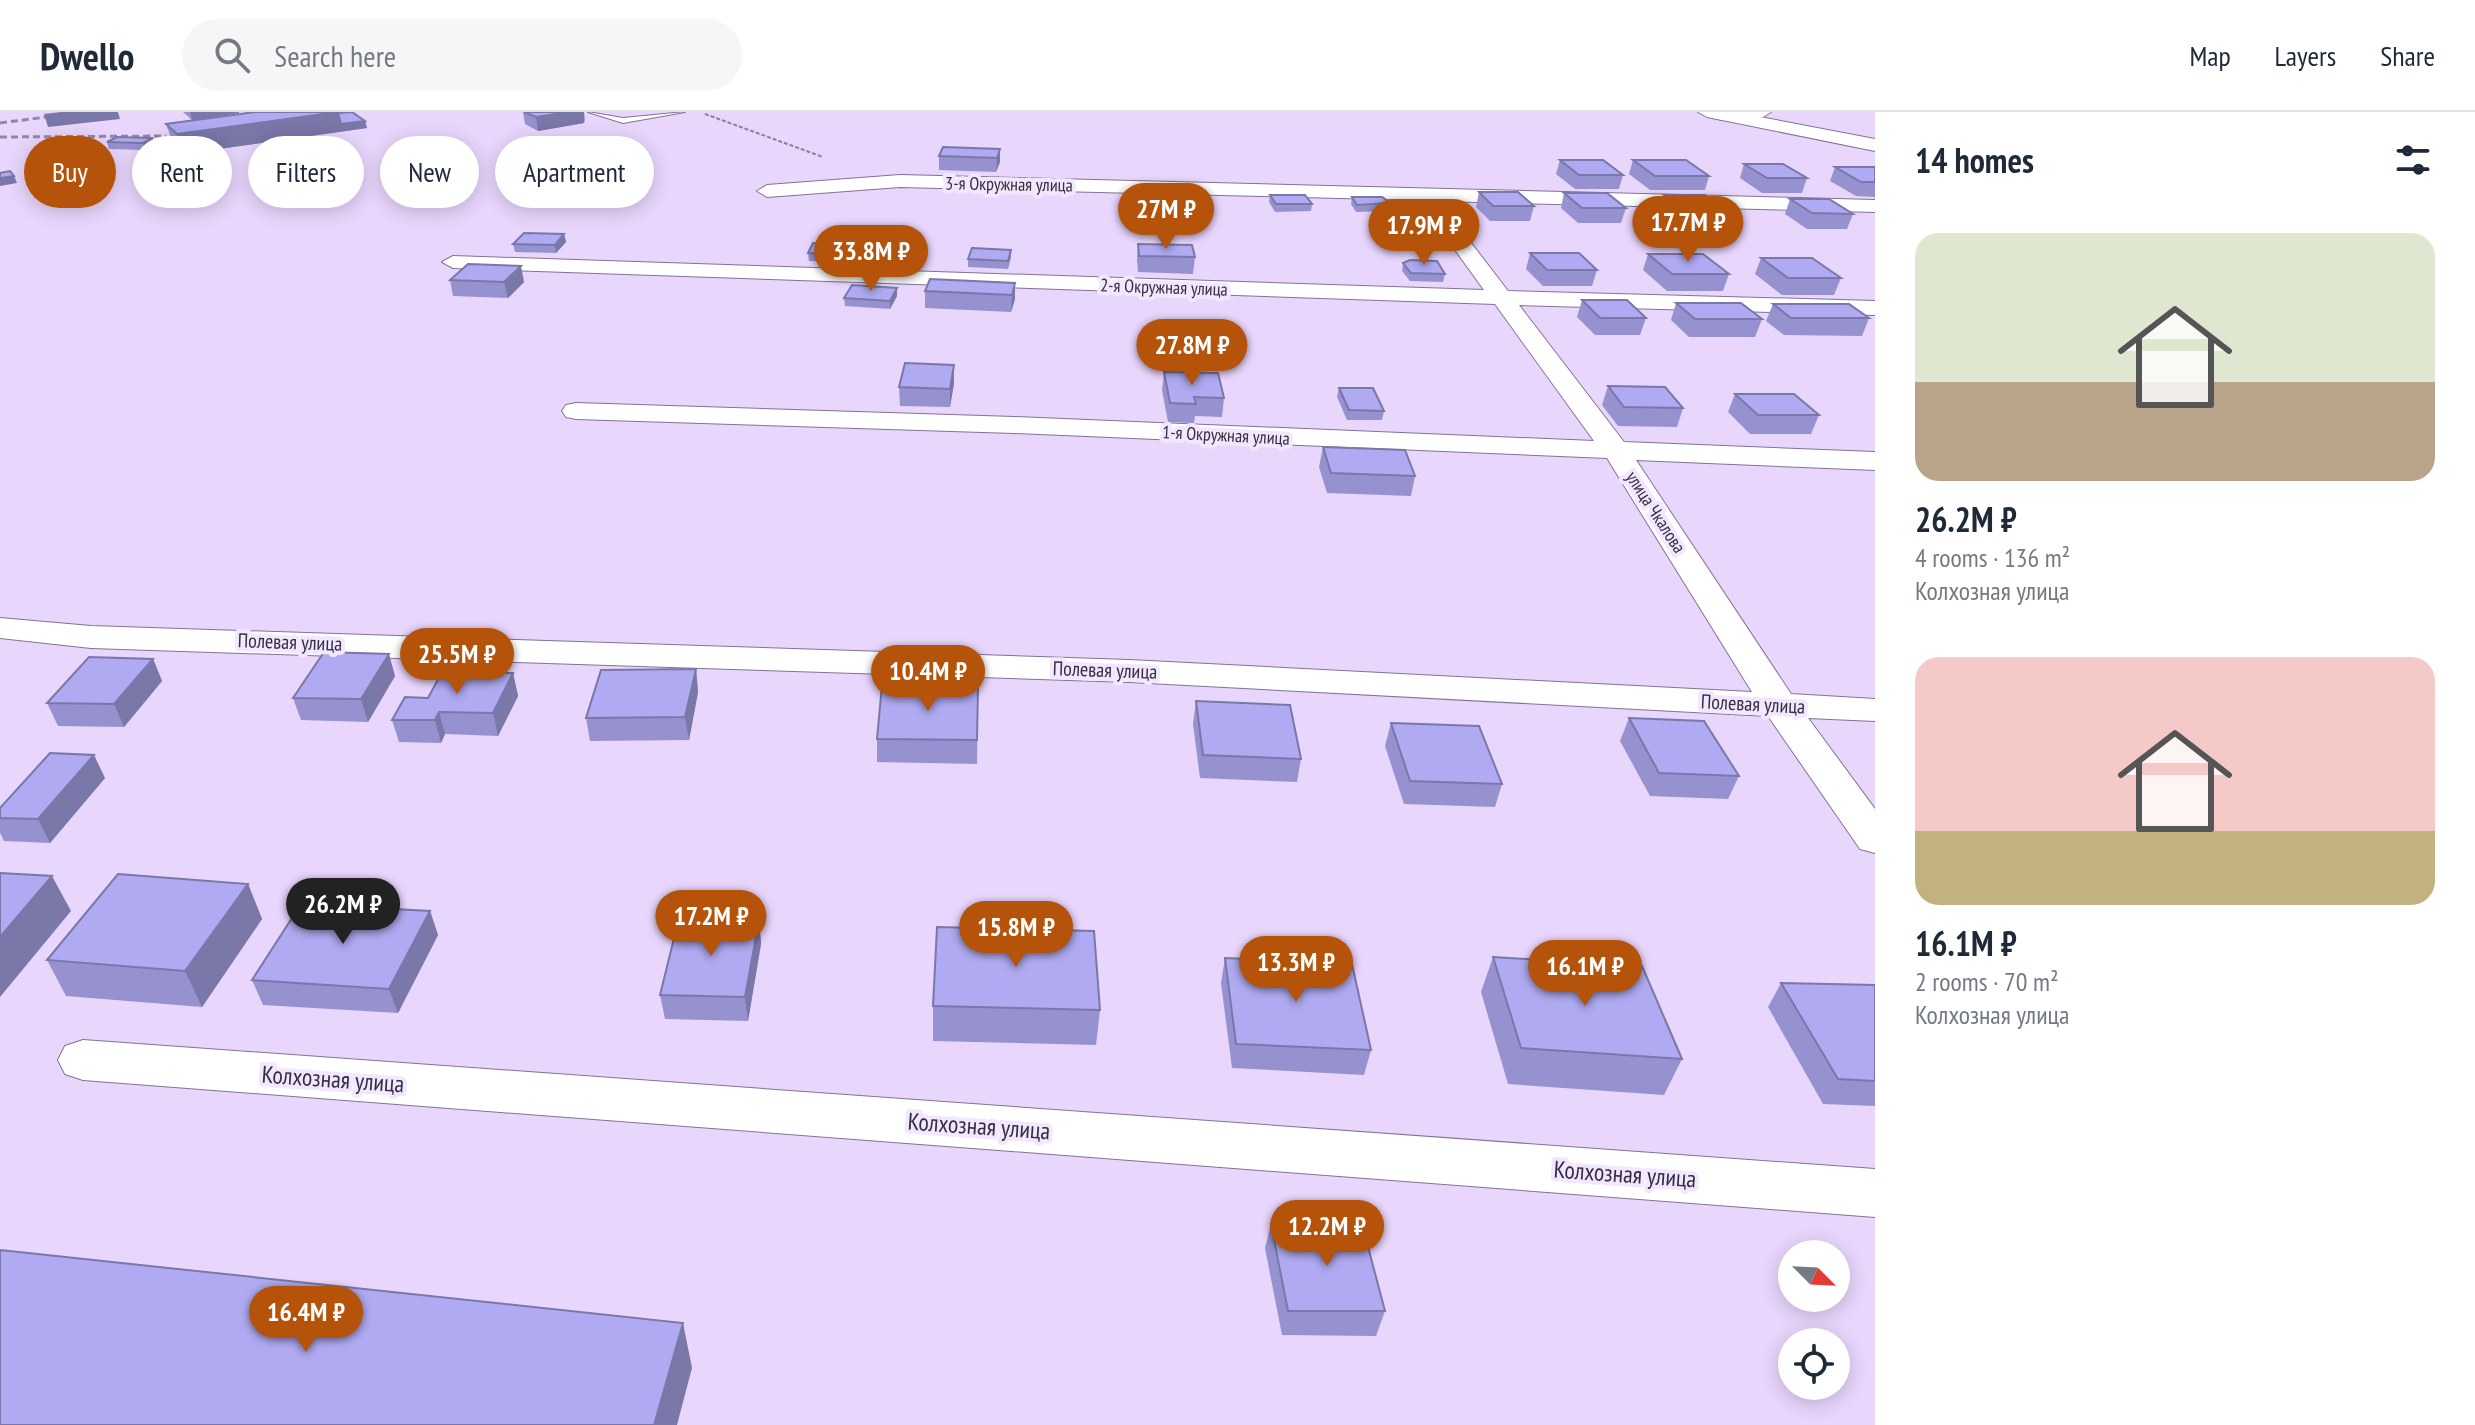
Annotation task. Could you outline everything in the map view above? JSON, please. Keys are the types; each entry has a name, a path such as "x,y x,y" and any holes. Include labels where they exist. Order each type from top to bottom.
{"highway":[{"path":"1715,114 1875,145"}],"street":[{"path":"1715,114 1763,112"},
{"name":"3-я Окружная улица","path":"767,191 900,181 1875,206"},
{"name":"улица Чкалова","path":"1424,194 1617,452 1779,705 1875,839"},
{"name":"2-я Окружная улица","path":"453,262 1875,308"},
{"name":"1-я Окружная улица","path":"576,411 1029,426 1875,461"},
{"name":"Полевая улица","path":"0,628 91,637 1129,671 1875,710"},
{"name":"Колхозная улица","path":"83,1060 1875,1193"}],"lane":[{"path":"592,112 623,121 681,112"}],"path":[{"path":"701,112 826,158"}],"building":[{"path":"255,112 338,112 177,134 166,124"},
{"path":"352,112 365,121 341,124 338,113"},
{"path":"524,112 569,112 536,117"},
{"path":"132,137 132,143 116,142 116,138"},
{"path":"943,147 1000,149 997,158 939,156"},
{"path":"1560,160 1603,160 1623,175 1579,175"},
{"path":"1633,160 1686,160 1709,176 1655,176"},
{"path":"1744,164 1783,164 1807,178 1767,178"},
{"path":"1835,167 1875,167 1875,182 1861,182"},
{"path":"10,171 14,176 0,178 0,173"},
{"path":"1479,192 1518,192 1534,206 1493,206"},
{"path":"1564,193 1607,193 1626,208 1582,208"},
{"path":"1270,195 1305,195 1312,204 1276,204"},
{"path":"1664,195 1705,195 1725,209 1683,209"},
{"path":"1352,197 1382,197 1391,203 1357,205"},
{"path":"1790,199 1829,199 1853,214 1812,213"},
{"path":"524,233 564,234 555,245 513,244"},
{"path":"813,243 847,244 842,254 808,253"},
{"path":"1138,244 1192,245 1195,257 1139,256"},
{"path":"972,248 1011,250 1008,261 968,259"},
{"path":"1530,253 1579,253 1597,270 1547,270"},
{"path":"1648,254 1703,254 1729,274 1672,274"},
{"path":"1761,258 1812,258 1841,278 1788,278"},
{"path":"1410,260 1437,261 1445,274 1411,273 1403,263"},
{"path":"468,264 521,266 504,282 450,280"},
{"path":"930,279 1015,283 1012,295 925,291"},
{"path":"852,285 897,288 890,301 844,298"},
{"path":"1582,300 1627,300 1646,318 1600,318"},
{"path":"1676,303 1741,303 1762,319 1695,319"},
{"path":"1773,304 1849,304 1869,318 1791,318"},
{"path":"905,363 954,365 950,389 899,387"},
{"path":"1164,372 1218,373 1224,398 1194,397 1196,404 1170,403"},
{"path":"1608,386 1665,387 1683,408 1624,407"},
{"path":"1339,388 1373,388 1384,411 1349,410"},
{"path":"1735,394 1794,394 1819,415 1758,415"},
{"path":"1323,447 1405,450 1415,476 1331,473"},
{"path":"324,652 389,654 361,699 293,698"},
{"path":"89,657 153,659 114,704 47,703"},
{"path":"696,669 685,717 586,718 601,670"},
{"path":"442,672 513,673 493,713 439,712 435,720 392,720 405,697 428,698"},
{"path":"882,685 978,687 977,740 877,739"},
{"path":"1196,701 1290,705 1301,759 1203,755"},
{"path":"1629,718 1704,721 1739,776 1659,773"},
{"path":"1391,723 1479,726 1502,784 1410,781"},
{"path":"50,753 94,755 38,819 0,818 0,808"},
{"path":"0,873 52,876 0,937"},
{"path":"118,874 248,884 185,971 47,960"},
{"path":"301,904 430,911 389,989 252,980"},
{"path":"679,918 759,920 745,997 660,995"},
{"path":"937,927 1094,931 1100,1010 933,1006"},
{"path":"1493,957 1642,966 1682,1059 1521,1048"},
{"path":"1225,958 1352,964 1371,1050 1236,1044"},
{"path":"1781,983 1875,985 1875,1081 1838,1079"},
{"path":"1271,1224 1362,1224 1385,1311 1288,1311"},
{"path":"0,1250 683,1323 654,1425 0,1425"}],"railway":[{"path":"0,123 85,112"},
{"path":"0,137 132,136"}]}
